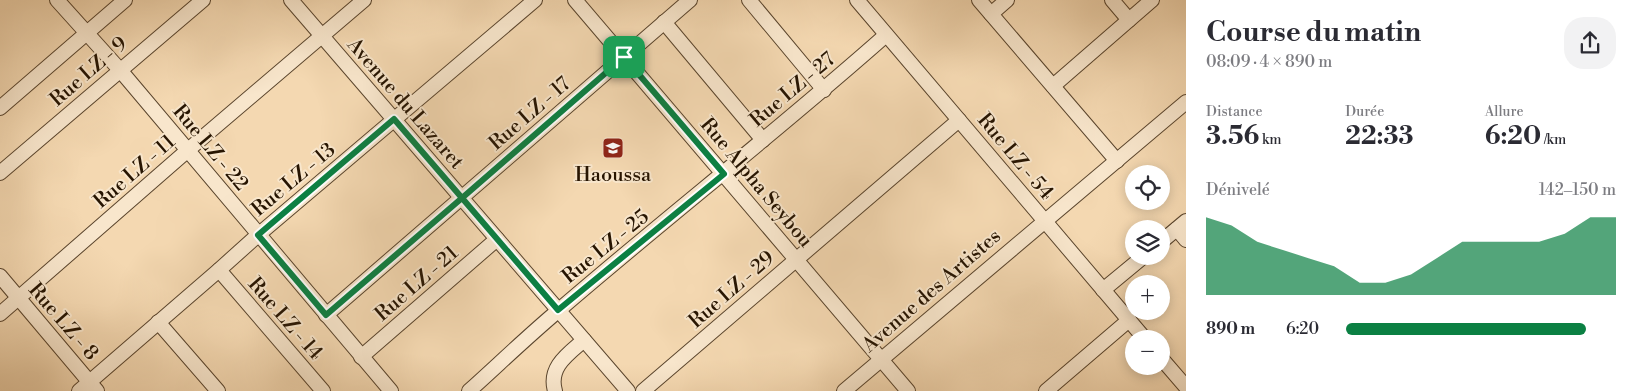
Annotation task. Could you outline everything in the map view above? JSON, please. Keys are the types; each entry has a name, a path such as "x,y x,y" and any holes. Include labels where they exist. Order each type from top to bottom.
{"street":[{"name":"Rue LZ - 22","path":"57,0 120,70 391,391"},
{"path":"0,108 125,0"},
{"name":"Rue LZ - 9","path":"0,173 203,0"},
{"name":"Avenue du Lazaret","path":"291,0 628,391"},
{"name":"Rue LZ - 11","path":"0,314 364,0"},
{"name":"Rue LZ - 13","path":"79,391 94,386 158,322 535,0"},
{"name":"Rue Alpha Seybou","path":"574,0 908,391"},
{"name":"Rue LZ - 17","path":"326,315 690,0"},
{"path":"749,0 824,90"},
{"path":"979,0 1117,161"},
{"path":"991,14 1007,0"},
{"path":"1112,0 1129,20"},
{"path":"1053,86 1152,0"},
{"name":"Rue LZ - 54","path":"865,3 886,35 1125,315"},
{"path":"664,22 763,140"},
{"name":"Rue LZ - 27","path":"724,174 886,35"},
{"name":"Avenue des Artistes","path":"844,391 1044,220 1186,102"},
{"name":"Rue LZ - 29","path":"643,391 959,120"},
{"name":"Rue LZ - 25","path":"469,391 558,310 724,174"},
{"path":"1170,234 1181,225 1186,240"},
{"name":"Rue LZ - 21","path":"361,357 497,239"},
{"path":"1103,290 1133,265"},
{"name":"Rue LZ - 14","path":"219,270 320,390"},
{"name":"Rue LZ - 8","path":"0,276 94,386"},
{"path":"1046,391 1129,320"},
{"name":"Rue LZ - 54","path":"1129,320 1137,330"},
{"path":"158,322 218,391"},
{"path":"556,391 553,382 555,372 562,360 584,340"},
{"path":"1170,368 1186,387"}],"place":[{"name":"Haoussa","path":"613,148"}],"route":[{"path":"624,57 462,198 394,119 258,235 326,315 462,198 558,310 724,174 624,57"}]}
